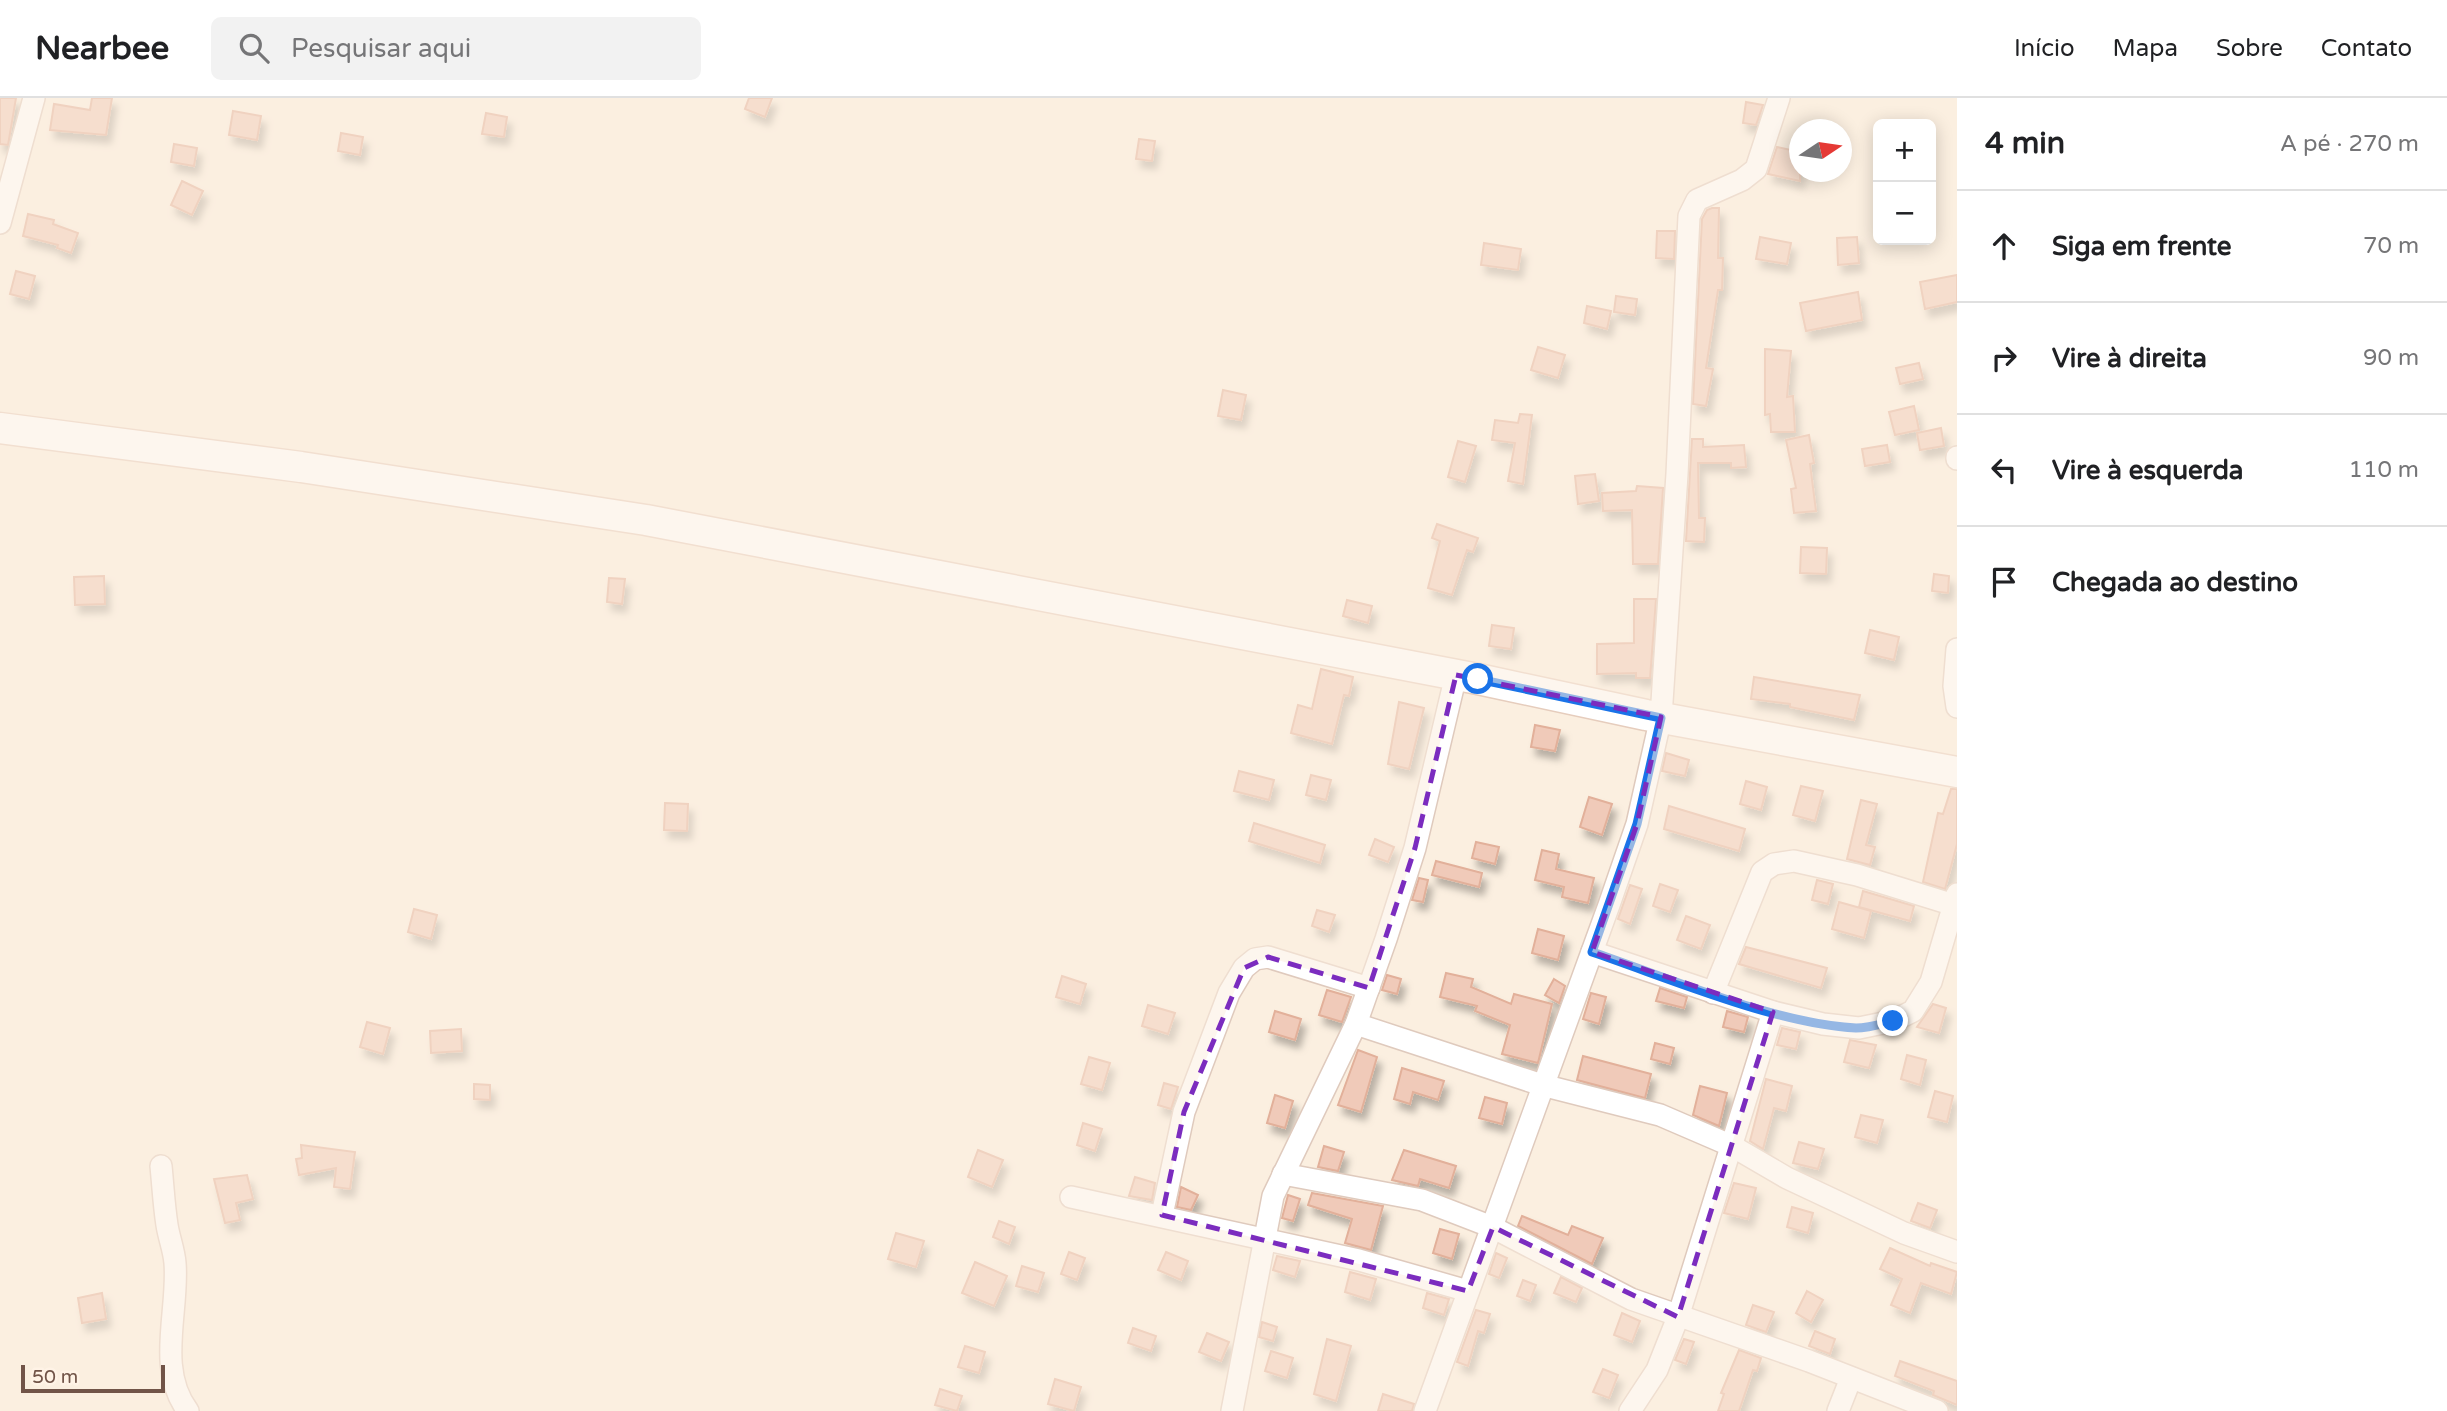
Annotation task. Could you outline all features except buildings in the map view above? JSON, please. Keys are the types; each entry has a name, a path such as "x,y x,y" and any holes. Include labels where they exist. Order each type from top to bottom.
{"main road":[{"path":"0,428 301,467 646,520 1456,675 1661,718 1957,772"}],"street":[{"path":"0,223 34,98"},
{"path":"1425,1411 1637,824 1661,718 1689,216 1697,200 1742,180 1756,169 1777,99"},
{"path":"1957,649 1954,686 1957,707"},
{"path":"1232,1411 1273,1196 1356,1024 1369,988 1415,848 1456,675"},
{"path":"1592,952 1713,993 1773,1012 1823,1024 1859,1028 1893,1021 1913,1011 1931,982 1955,900 1794,861 1774,864 1762,872 1713,993"},
{"path":"1162,1215 1184,1112 1229,993 1244,968 1255,960 1268,957 1369,988"},
{"path":"1630,1411 1657,1370 1678,1318 1773,1012"},
{"path":"1356,1024 1542,1085 1660,1115 1731,1146 1787,1178 1903,1233 1957,1252"},
{"path":"161,1166 167,1226 175,1261 170,1336 172,1371 181,1408"},
{"path":"1283,1174 1422,1200 1492,1227 1631,1299 1937,1411"},
{"path":"1071,1197 1359,1260 1468,1291"},
{"path":"1838,1411 1851,1378"}],"highlighted area":[{"path":"1456,675 1661,717 1637,824 1592,952 1773,1012 1678,1317 1493,1227 1468,1291 1162,1215 1184,1112 1244,968 1268,957 1369,988 1415,848"}],"route":[{"path":"1478,679 1661,718 1637,824 1592,952 1773,1012 1823,1024 1859,1028 1893,1021"}]}
